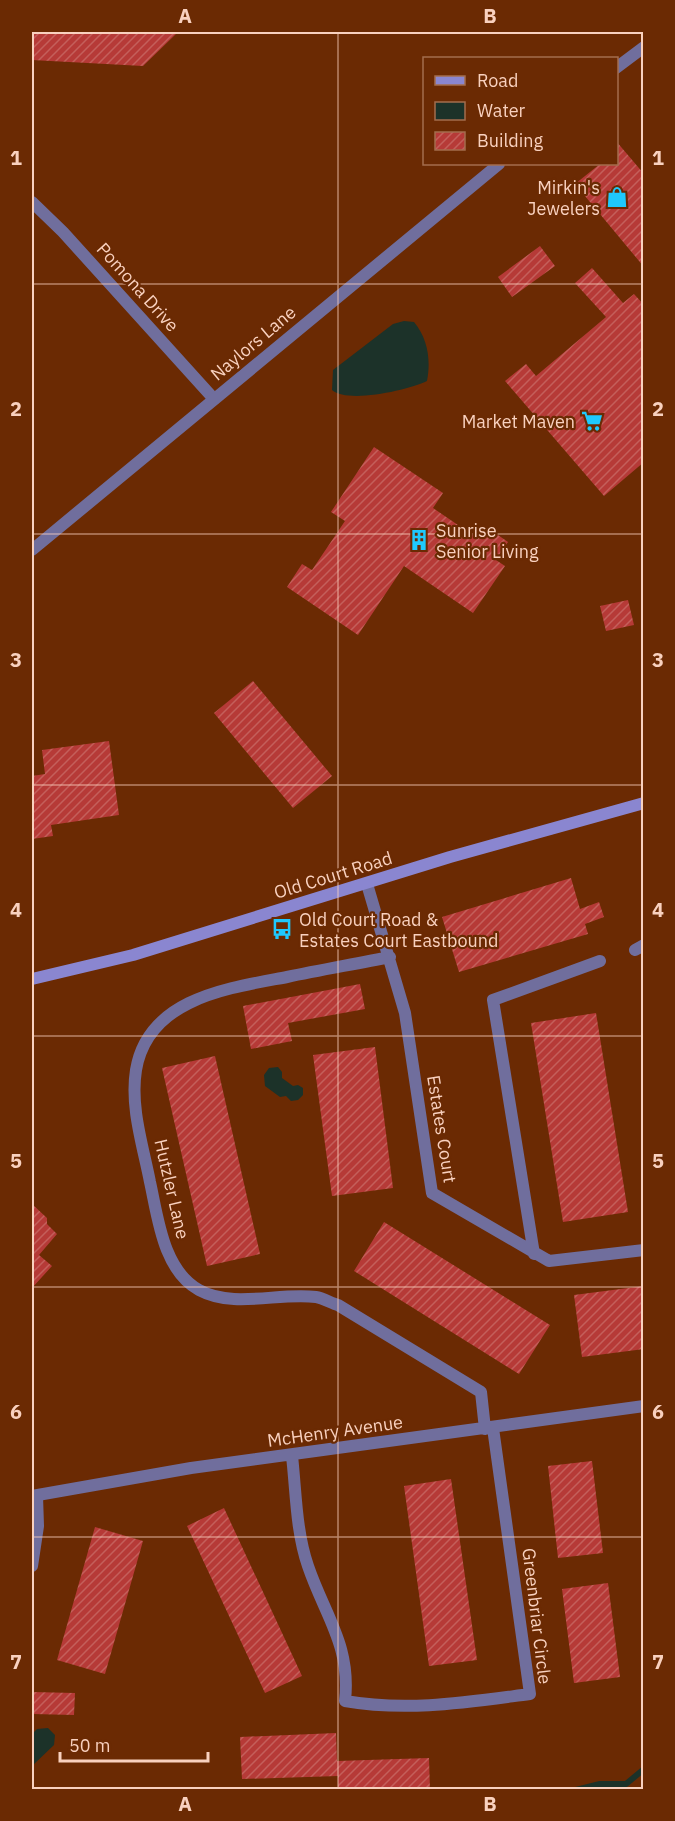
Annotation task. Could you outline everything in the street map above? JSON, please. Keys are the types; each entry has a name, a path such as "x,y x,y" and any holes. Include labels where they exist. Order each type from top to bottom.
{"main road":[{"name":"Old Court Road","path":"32,979 133,955 644,803"}],"street":[{"path":"618,66 644,46"},
{"name":"Naylors Lane","path":"32,550 498,165"},
{"name":"Pomona Drive","path":"32,202 63,232 214,399"},
{"name":"Estates Court","path":"367,884 405,1013 432,1193 549,1261 644,1250"},
{"name":"Hutzler Lane","path":"390,957 232,987 184,1005 164,1019 141,1053 136,1070 136,1116 164,1243 185,1279 199,1290 215,1296 316,1297 338,1305 481,1392 489,1428"},
{"path":"534,1254 493,1000 600,961"},
{"name":"McHenry Avenue","path":"34,1496 191,1468 644,1407"},
{"name":"Greenbriar Circle","path":"292,1456 307,1565 336,1627 344,1654 348,1677 345,1701 375,1707 416,1708 530,1694 489,1428"},
{"path":"32,1566 38,1526 34,1496"}],"water":[{"path":"404,321 414,322 422,335 429,365 427,381 406,388 364,396 340,394 332,390 333,370 393,324"},
{"path":"278,1067 282,1072 282,1078 293,1086 298,1085 303,1088 303,1095 298,1100 291,1101 286,1096 280,1097 265,1086 264,1075 269,1068"},
{"path":"48,1728 55,1735 54,1745 32,1766 32,1734 37,1729"}],"building":[{"path":"32,32 178,32 143,66 32,60"},
{"path":"618,143 644,174 644,267 575,184 599,165 618,165"},
{"path":"540,246 555,266 512,297 498,277"},
{"name":"Market Maven","path":"592,268 623,303 634,294 644,305 644,462 604,496 505,381 526,364 536,376 606,317 575,283"},
{"name":"Sunrise Senior Living","path":"374,447 443,493 433,508 477,538 485,526 508,542 496,560 505,566 473,613 404,566 358,635 287,587 302,564 312,570 345,521 331,512"},
{"path":"628,600 634,625 606,631 600,606"},
{"path":"253,681 332,776 293,808 214,713"},
{"path":"109,741 119,815 51,825 53,836 32,839 32,776 45,774 42,750"},
{"path":"571,878 580,909 599,902 604,917 585,924 588,934 459,972 442,917"},
{"path":"360,984 365,1009 288,1023 292,1041 251,1049 243,1006"},
{"path":"596,1013 628,1212 563,1222 531,1023"},
{"path":"375,1047 393,1188 332,1196 313,1055"},
{"path":"215,1056 260,1254 207,1266 162,1068"},
{"path":"32,1204 47,1218 47,1224 57,1234 39,1255 52,1266 32,1288"},
{"path":"384,1222 550,1325 519,1374 354,1271"},
{"path":"644,1286 644,1349 582,1357 574,1295"},
{"path":"592,1461 603,1553 558,1558 548,1466"},
{"path":"451,1479 477,1660 429,1666 404,1486"},
{"path":"224,1508 302,1676 265,1693 187,1526"},
{"path":"95,1527 143,1541 105,1674 57,1660"},
{"path":"608,1583 620,1677 574,1683 562,1589"},
{"path":"32,1692 75,1693 74,1715 32,1714"},
{"path":"336,1733 337,1761 429,1758 430,1790 338,1790 338,1776 242,1779 240,1737"}],"waterway":[{"path":"576,1790 600,1784 626,1784 644,1769"}],"place":[{"name":"Mirkin's Jewelers","path":"617,197"},
{"name":"Market Maven","path":"592,421"},
{"name":"Sunrise Senior Living","path":"419,540"},
{"name":"Old Court Road & Estates Court Eastbound","path":"282,929"}]}
